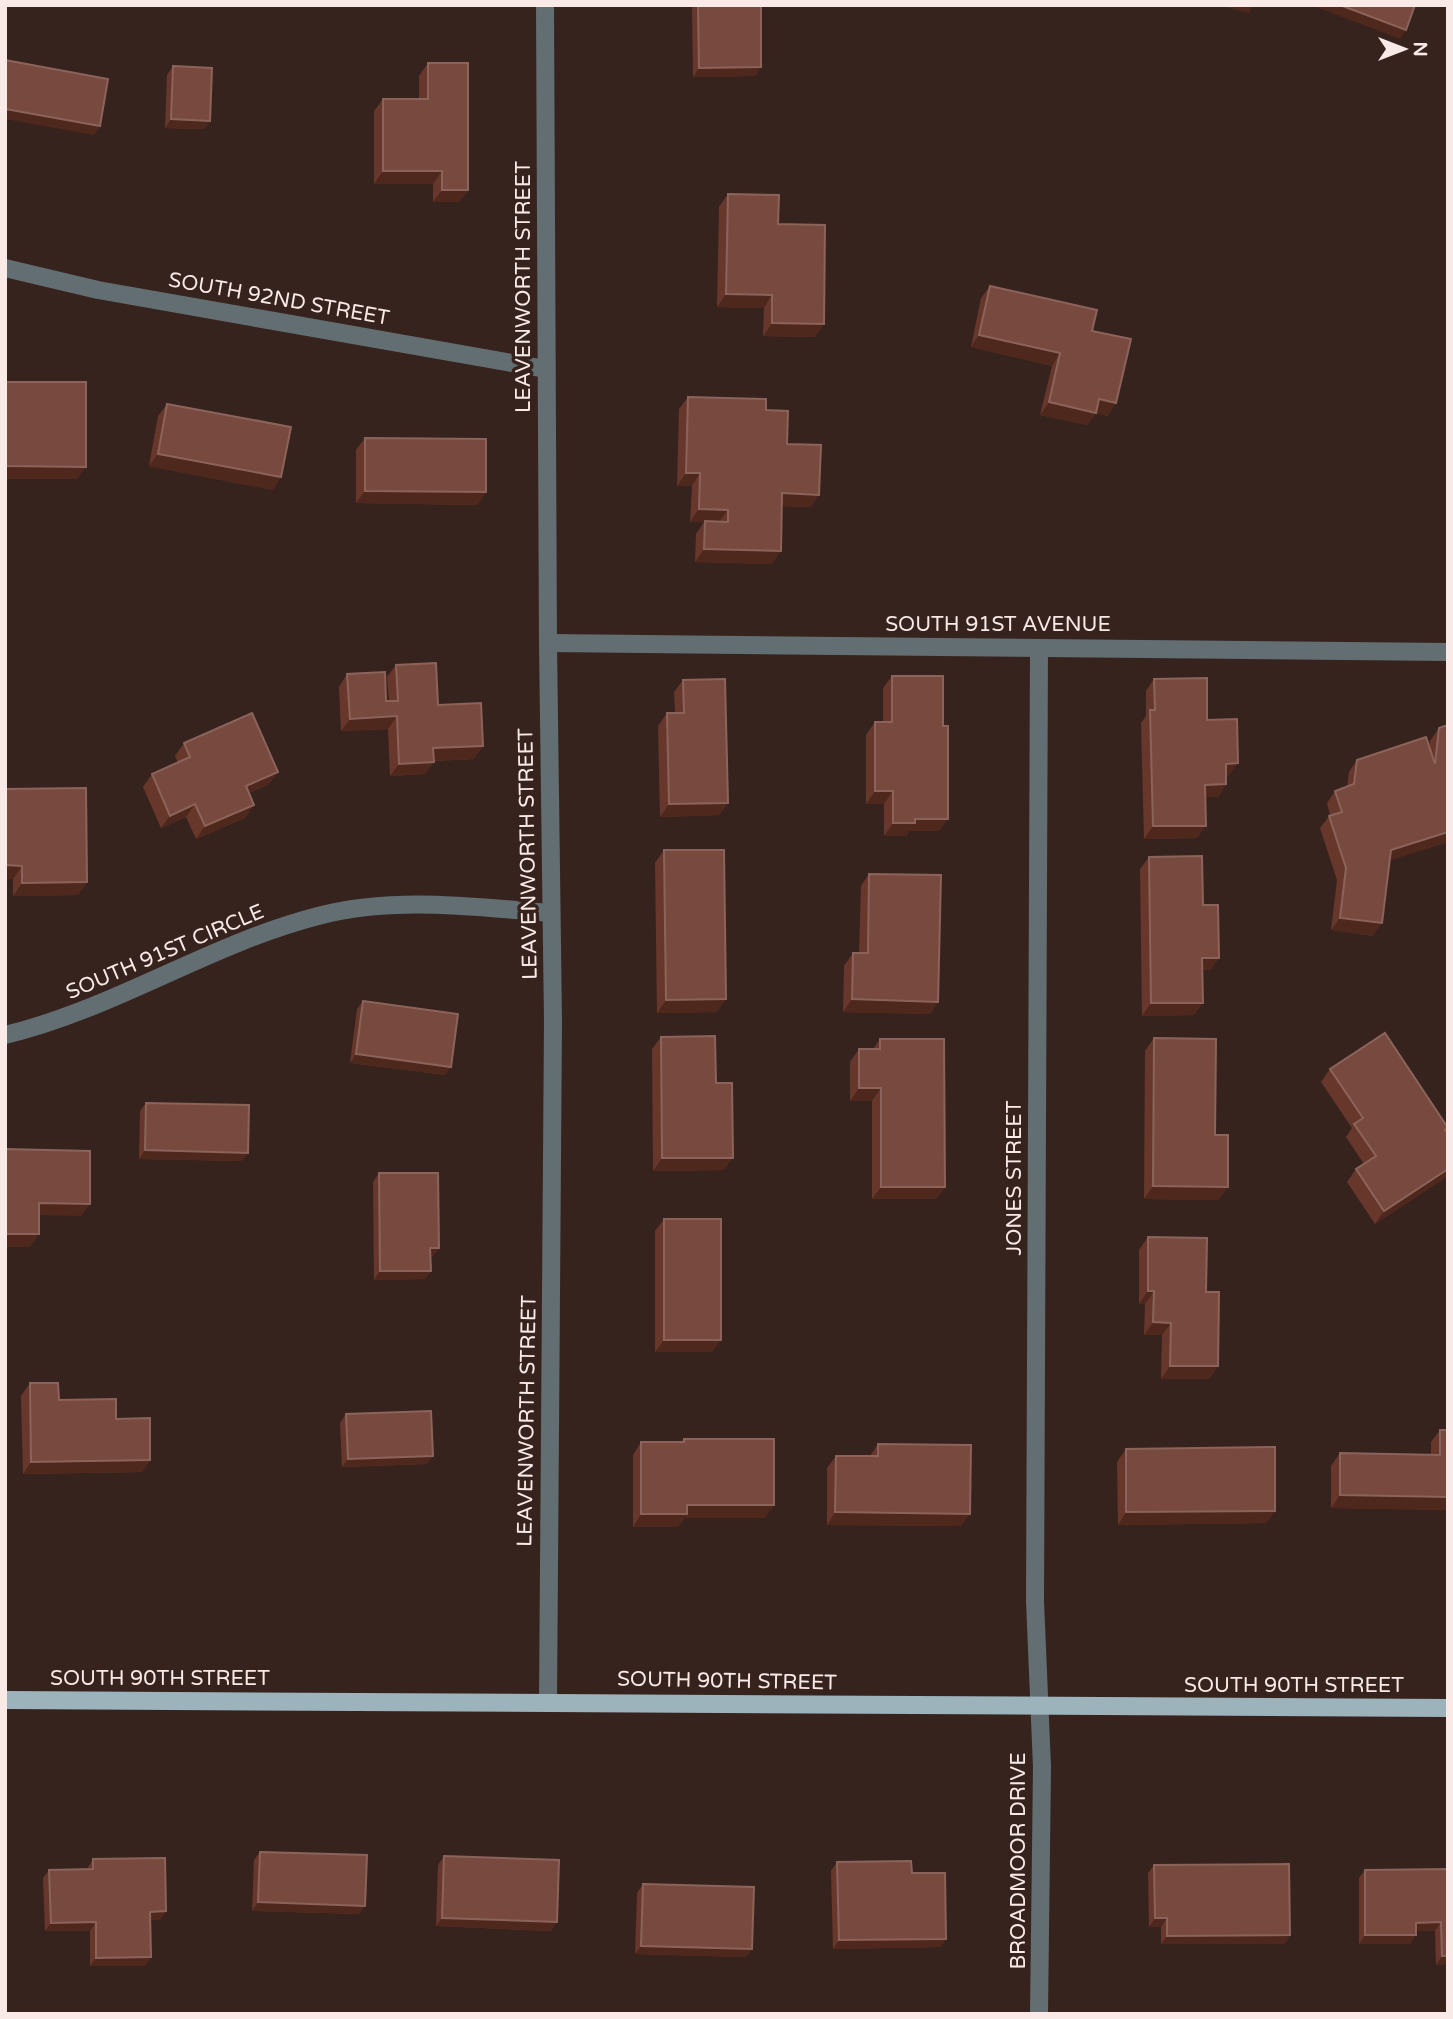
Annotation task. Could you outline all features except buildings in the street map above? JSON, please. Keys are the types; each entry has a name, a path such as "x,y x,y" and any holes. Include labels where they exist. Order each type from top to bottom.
{"main road":[{"name":"SOUTH 90TH STREET","path":"5,1700 1448,1708"}],"street":[{"name":"LEAVENWORTH STREET","path":"545,5 548,643 554,1022 548,1702"},
{"name":"SOUTH 92ND STREET","path":"5,268 98,290 546,369"},
{"name":"SOUTH 91ST AVENUE","path":"548,643 1448,652"},
{"name":"JONES STREET","path":"1039,648 1035,1601 1040,1707"},
{"name":"SOUTH 91ST CIRCLE","path":"5,1035 61,1020 245,939 320,915 412,904 551,913"},
{"name":"BROADMOOR DRIVE","path":"1040,1707 1040,2014"}]}
